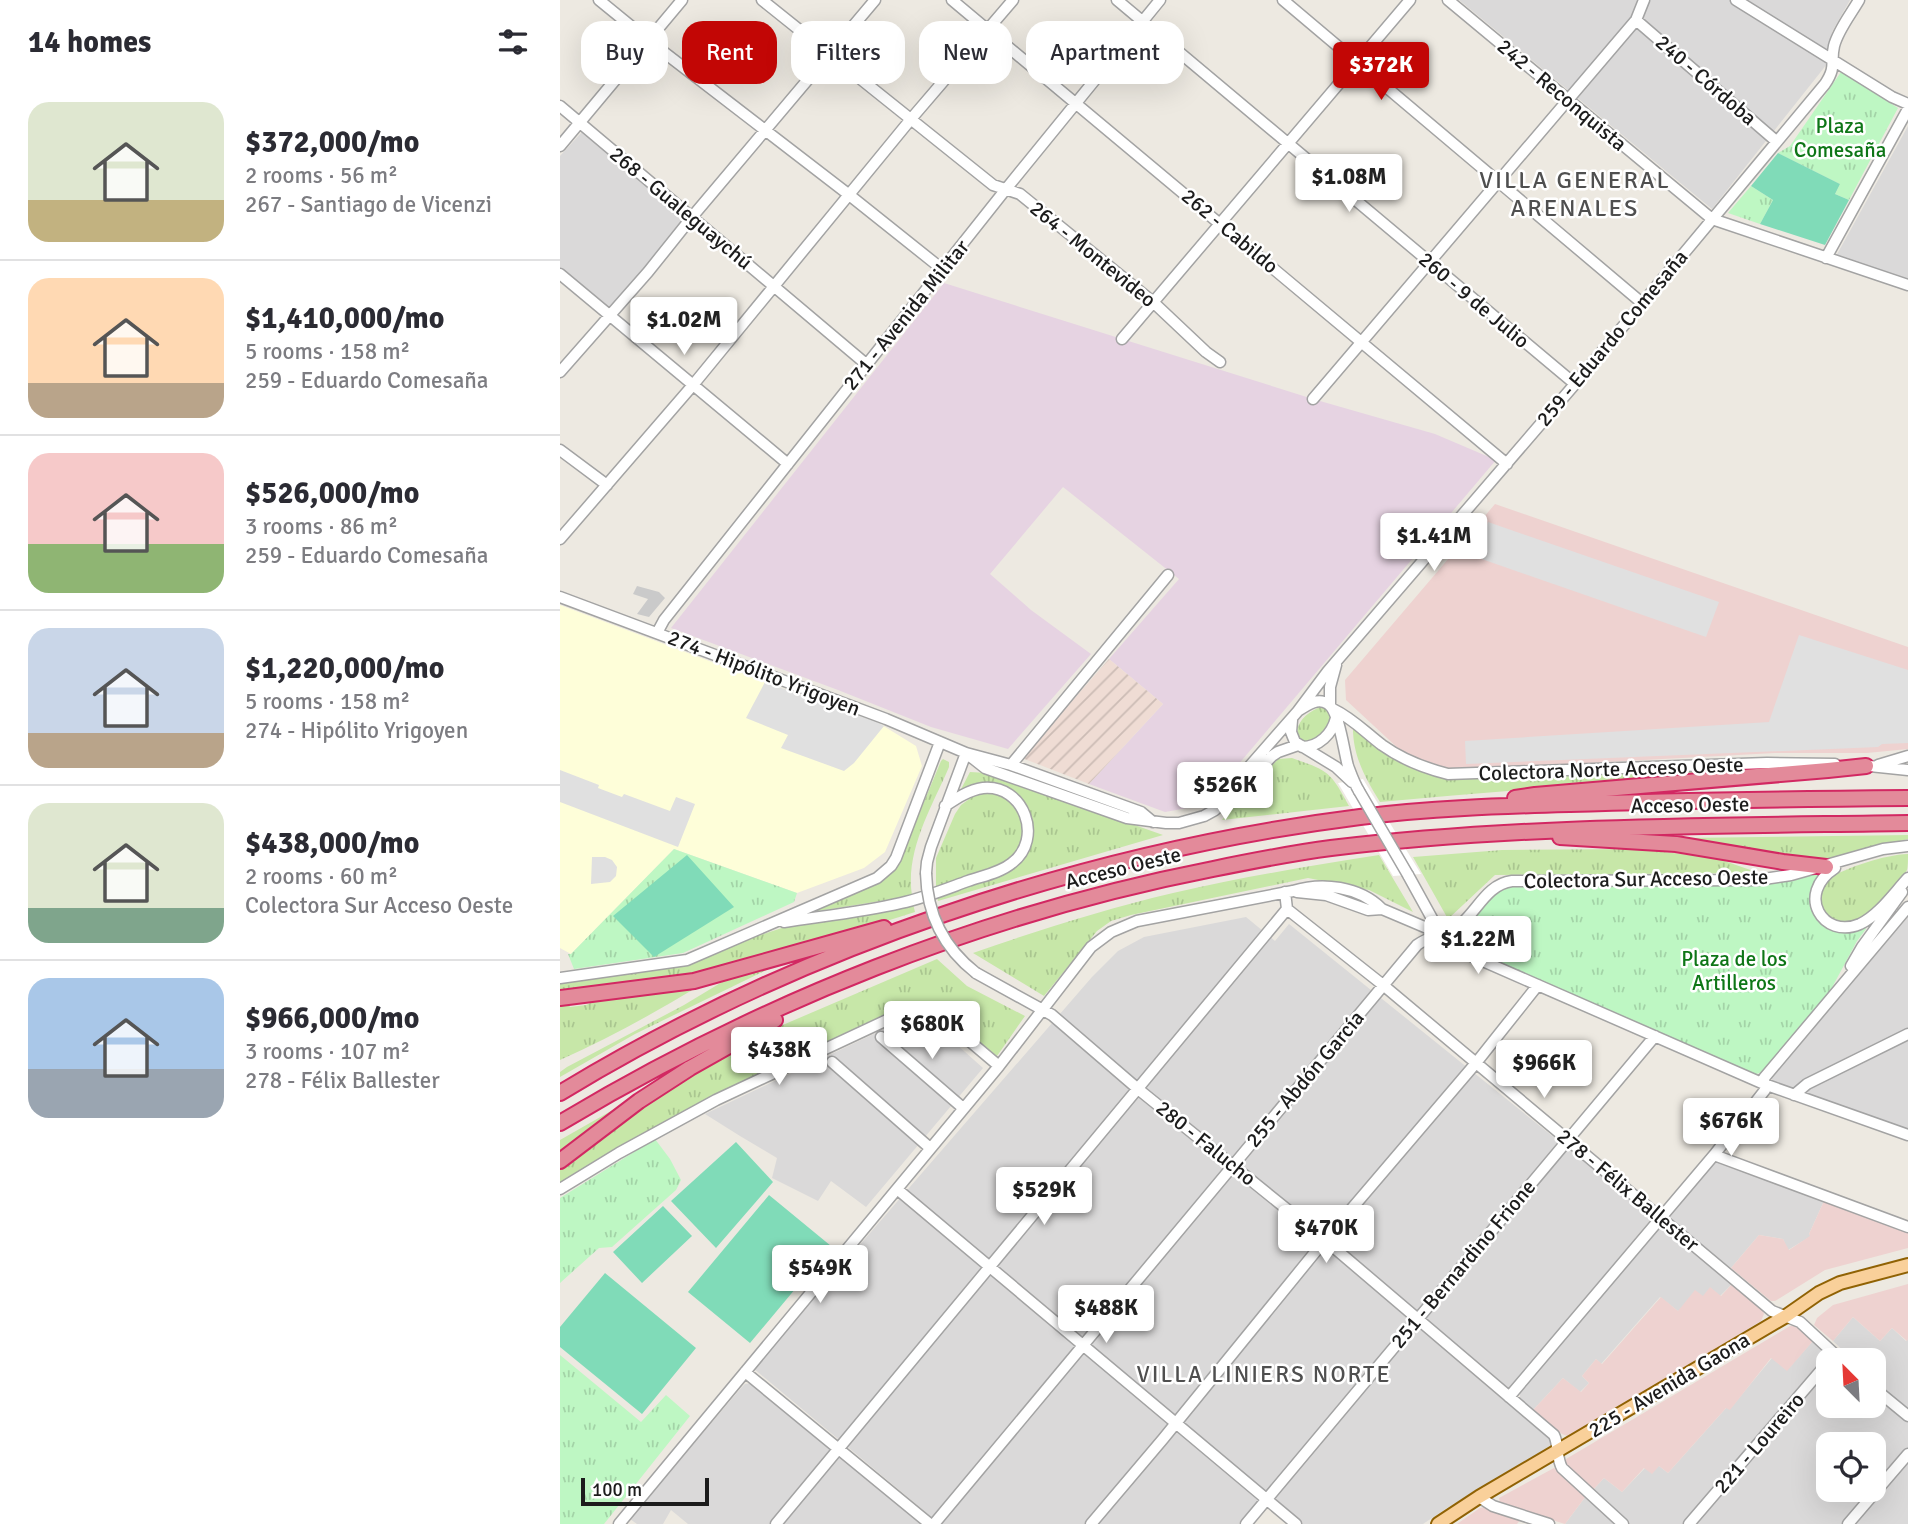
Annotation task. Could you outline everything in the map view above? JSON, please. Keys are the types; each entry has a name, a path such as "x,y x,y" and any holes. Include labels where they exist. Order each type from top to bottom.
{"highway":[{"path":"1454,808 1535,795 1870,766"},
{"name":"Acceso Oeste","path":"560,1093 659,1038 841,953 946,912 1167,852 1361,817 1454,808 1908,797"},
{"name":"Acceso Oeste","path":"560,1123 694,1049 849,978 930,947 1027,915 1175,876 1327,849 1495,833 1640,826 1908,823"},
{"path":"1495,833 1676,844 1826,867"},
{"path":"560,998 694,981 946,912"},
{"path":"560,1161 639,1101 690,1068 849,978"}],"main road":[{"name":"225 - Avenida Gaona","path":"1438,1524 1479,1497 1786,1316 1819,1293 1839,1283 1908,1265"}],"street":[{"path":"599,0 625,21"},
{"path":"664,21 682,0"},
{"name":"264 - Montevideo","path":"762,0 791,23"},
{"path":"857,21 875,0"},
{"name":"262 - Cabildo","path":"952,0 978,21"},
{"path":"995,21 1013,0"},
{"name":"260 - 9 de Julio","path":"1117,0 1141,21"},
{"name":"271 - Avenida Militar","path":"1143,21 1160,0"},
{"path":"1283,0 1642,303"},
{"path":"1122,339 1410,0"},
{"name":"242 - Reconquista","path":"1448,0 1712,219 1908,285"},
{"path":"1313,398 1636,20 1644,0"},
{"name":"259 - Eduardo Comesaña","path":"1236,790 1241,776 1296,716 1315,687 1575,384 1825,84 1833,70 1836,40 1859,0"},
{"path":"1741,1 1908,106 1826,258"},
{"name":"240 - Córdoba","path":"1636,20 1776,141"},
{"name":"262 - Cabildo","path":"1012,50 1507,464"},
{"path":"668,55 942,269"},
{"name":"260 - 9 de Julio","path":"1184,57 1575,384"},
{"path":"560,146 612,84"},
{"path":"560,372 804,84"},
{"name":"264 - Montevideo","path":"868,84 993,185 1020,194 1153,302 1220,362"},
{"path":"560,539 693,385 941,84"},
{"name":"271 - Avenida Militar","path":"657,633 664,620 866,364 1091,84"},
{"name":"268 - Gualeguaychú","path":"560,106 866,364"},
{"path":"560,274 788,464"},
{"path":"560,450 607,485"},
{"path":"1011,765 1168,575"},
{"name":"274 - Hipólito Yrigoyen","path":"560,597 886,719 966,753 1011,765 1142,812 1153,822"},
{"name":"259 - Eduardo Comesaña","path":"1333,710 1330,687 1337,662"},
{"path":"1357,788 1336,767 1300,746 1292,737 1291,727 1296,716 1312,703 1325,702 1333,710 1357,788 1441,934 1450,943 1469,955 1764,1084 1908,1135"},
{"path":"1300,746 1315,745 1326,736 1331,730 1333,710"},
{"name":"Colectora Norte Acceso Oeste","path":"1333,710 1358,723 1382,745 1404,759 1448,774 1766,763 1811,763 1908,770"},
{"path":"560,978 687,960 870,882 891,866 899,850 940,742"},
{"name":"259 - Eduardo Comesaña","path":"1192,820 1215,810 1278,752 1300,746"},
{"name":"274 - Hipólito Yrigoyen","path":"966,753 985,768 1127,818 1179,823 1192,820"},
{"name":"280 - Falucho","path":"966,753 931,846 926,873 929,902 939,929 954,953 976,973 1044,1009 1325,1240 1554,1434 1562,1468 1623,1524"},
{"path":"1870,766 1908,756"},
{"path":"765,926 911,901 1004,868 1020,856 1027,840 1029,825 1023,808 1008,794 987,787 962,795 945,806"},
{"name":"Colectora Sur Acceso Oeste","path":"1441,934 1461,924 1489,892 1506,882 1757,880 1791,876 1883,849 1908,846"},
{"path":"1850,859 1825,874 1816,890 1815,901 1822,916 1838,927 1854,926 1870,918 1908,880"},
{"path":"1837,991 1908,880"},
{"path":"619,1524 999,1066 1091,947 1101,939 1138,921 1289,892 1326,895 1368,910 1382,909 1441,934"},
{"path":"776,1524 1287,909 1289,892"},
{"path":"1510,1397 1714,1155 1765,1090 1764,1078 1908,907"},
{"name":"278 - Félix Ballester","path":"1287,909 1383,985 1772,1311 1800,1322 1824,1348"},
{"name":"255 - Abdón García","path":"932,1524 1417,945 1441,934"},
{"path":"1091,1524 1538,985"},
{"path":"560,1189 716,1100 902,1013 922,1011 941,1017 999,1066"},
{"path":"1794,1095 1807,1084 1908,1034"},
{"name":"251 - Bernardino Frione","path":"1246,1524 1655,1036"},
{"path":"881,1037 963,1108"},
{"path":"832,1062 930,1148"},
{"path":"1714,1155 1908,1227"},
{"path":"897,1189 1296,1524"},
{"path":"745,1371 932,1524"},
{"name":"221 - Loureiro","path":"1689,1524 1816,1379"},
{"path":"1886,1398 1908,1416"},
{"path":"1848,1524 1908,1454"},
{"path":"1479,1497 1493,1506 1549,1524"}],"shaded area":[{"path":"1459,0 1850,0 1832,32 1827,64 1712,209"},
{"path":"1908,126 1908,282 1835,258"},
{"path":"583,131 685,216 610,310 560,268 560,156"},
{"path":"944,283 1313,399 1435,434 1496,460 1204,805 1165,812 1089,784 1163,704 1109,659 1179,579 1063,487 990,574 1031,610 1091,654 1008,749 931,727 671,628"},
{"path":"1495,504 1908,647 1908,749 1867,753 1775,753 1457,770 1443,769 1411,757 1346,700 1345,680"},
{"path":"1488,522 1719,602 1706,637 1476,557"},
{"path":"637,586 659,592 665,598 649,617 637,614 648,599 633,594"},
{"path":"560,605 877,722 916,746 922,766 885,852 864,868 797,893 674,849 571,954 560,948"},
{"path":"1799,635 1908,670 1908,743 1882,744 1878,747 1466,764 1465,741 1769,722"},
{"path":"1109,659 1163,704 1089,784 1022,758"},
{"path":"765,682 884,726 854,763 844,771 781,748 788,735 746,718"},
{"path":"560,770 622,797 624,794 670,811 676,797 695,804 678,847 560,802"},
{"path":"592,857 612,860 617,867 616,876 610,882 591,884"},
{"path":"1246,917 1275,941 1289,924 1653,1217 1508,1390 1417,1314 1239,1524 940,1524 753,1368 1092,977 1118,951 1144,937"},
{"path":"1908,917 1908,1129 1773,1083 1771,1076"},
{"path":"911,1018 928,1019 983,1068 866,1207 831,1181 818,1201 772,1178 777,1158 705,1114 901,1021"},
{"path":"1712,1163 1719,1163 1824,1201 1809,1234 1811,1236 1788,1250 1783,1239 1759,1235 1731,1268 1671,1223 1668,1217 1669,1212"},
{"path":"1824,1201 1908,1232 1908,1248 1825,1270 1775,1301 1771,1301 1731,1268 1759,1235 1783,1239 1789,1250 1810,1236"},
{"path":"1658,1226 1664,1227 1732,1284 1720,1296 1703,1296 1678,1311 1660,1297 1601,1364 1596,1359 1582,1376 1589,1383 1580,1392 1563,1378 1533,1410 1520,1399 1520,1390"},
{"path":"1732,1284 1762,1308 1764,1314 1761,1321 1573,1435 1562,1434 1533,1410 1563,1378 1581,1392 1589,1383 1582,1376 1596,1359 1602,1364 1661,1297 1678,1311 1695,1290 1703,1296 1710,1287 1721,1296"},
{"path":"1908,1284 1907,1341 1892,1328 1880,1341 1853,1317 1833,1341 1814,1325 1817,1318 1833,1305"},
{"path":"1853,1317 1880,1341 1892,1328 1906,1341 1908,1339 1908,1411 1886,1391 1886,1348 1840,1348 1833,1341"},
{"path":"1790,1326 1796,1326 1813,1341 1787,1371 1771,1358 1730,1410 1726,1408 1668,1473 1659,1466 1652,1474 1644,1468 1622,1492 1604,1478 1592,1491 1567,1468 1566,1459"},
{"path":"1418,1328 1425,1330 1551,1437 1552,1445 1423,1524 1303,1524 1278,1503 1275,1496"},
{"path":"1813,1341 1821,1348 1816,1348 1816,1370 1685,1524 1628,1524 1592,1491 1604,1478 1622,1492 1645,1468 1659,1466 1668,1473 1727,1407 1730,1409 1772,1358 1787,1370"},
{"path":"1816,1382 1816,1418 1886,1418 1886,1402 1908,1422 1908,1524 1696,1524"},
{"path":"754,1383 829,1445 831,1452 772,1524 688,1524 671,1510 663,1524 637,1524 630,1519 741,1388 745,1384"},
{"path":"836,1457 844,1457 922,1524 780,1524"},
{"path":"1554,1468 1561,1471 1586,1496 1565,1524 1500,1504 1499,1498"},
{"path":"1586,1496 1617,1524 1565,1524"},
{"path":"1485,1507 1521,1519 1517,1524 1457,1524"}],"green space":[{"name":"Plaza Comesaña","path":"1841,72 1898,108 1849,200 1835,194 1840,184 1778,153 1790,146"},
{"path":"1778,153 1840,184 1835,194 1849,200 1825,245 1760,224 1773,200 1751,186"},
{"path":"1751,186 1773,200 1760,224 1728,213"},
{"path":"1320,707 1326,709 1333,719 1323,734 1314,741 1306,742 1300,739 1297,732 1299,724"},
{"path":"1353,724 1442,777 1497,778 1763,767 1827,767 1380,802 1360,764"},
{"path":"1292,758 1327,774 1349,806 1222,820 1278,759"},
{"path":"943,759 949,762 949,767 916,846 912,862 912,896 812,912 811,910 867,888 891,874 899,862"},
{"path":"970,772 987,773 1163,835 938,901 936,894 1013,867 1028,851 1033,826 1024,803 1009,788 983,782 959,793"},
{"path":"985,792 1001,794 1018,807 1025,833 1017,852 1008,861 936,887 936,858 955,814 961,805"},
{"path":"1908,835 1908,839 1834,858 1791,859 1684,841 1683,838"},
{"path":"674,849 797,893 794,902 683,953 574,969 568,954 571,954"},
{"path":"1638,849 1716,858 1759,873 1495,875 1448,919 1413,857 1502,850"},
{"path":"1908,854 1904,874 1862,919 1842,923 1828,917 1821,903 1827,879 1866,862"},
{"path":"687,855 734,907 654,957 613,916"},
{"path":"1379,855 1413,912 1369,890 1308,878 1131,915 1111,921 1097,931 1044,996 973,953 1072,920 1173,893"},
{"name":"Plaza de los Artilleros","path":"1821,872 1812,892 1814,911 1818,919 1833,931 1843,933 1865,927 1866,929 1828,995 1763,1072 1753,1075 1462,946 1458,940 1459,932 1495,892 1508,887 1763,884 1793,880"},
{"path":"913,904 915,912 692,979 560,993 560,983 679,967 736,943 788,926"},
{"path":"791,958 635,1034 560,1077 560,1072 567,1067 684,1005 737,973"},
{"path":"937,959 967,986 1025,1016 997,1056 924,1002 916,1001 702,1102 560,1185 560,1169 622,1121 678,1083 771,1030"},
{"path":"699,986 631,1025 560,1060 560,1006 568,1002 570,1007 586,1005 595,999"},
{"path":"660,1083 560,1154 560,1140"},
{"path":"655,1139 681,1180 676,1190 612,1247 599,1248 560,1283 560,1198"},
{"path":"736,1142 773,1182 716,1248 671,1201"},
{"path":"769,1195 831,1246 750,1343 688,1292"},
{"path":"663,1206 692,1236 642,1283 613,1252"},
{"path":"605,1273 696,1348 642,1414 560,1347 560,1327"},
{"path":"560,1355 641,1422 666,1395 690,1416 604,1524 560,1524"}],"pier":[{"path":"1363,779 1421,874 1393,876 1338,783"}],"district":[{"name":"VILLA GENERAL ARENALES","path":"1575,194"},
{"name":"VILLA LINIERS NORTE","path":"1264,1374"}]}
